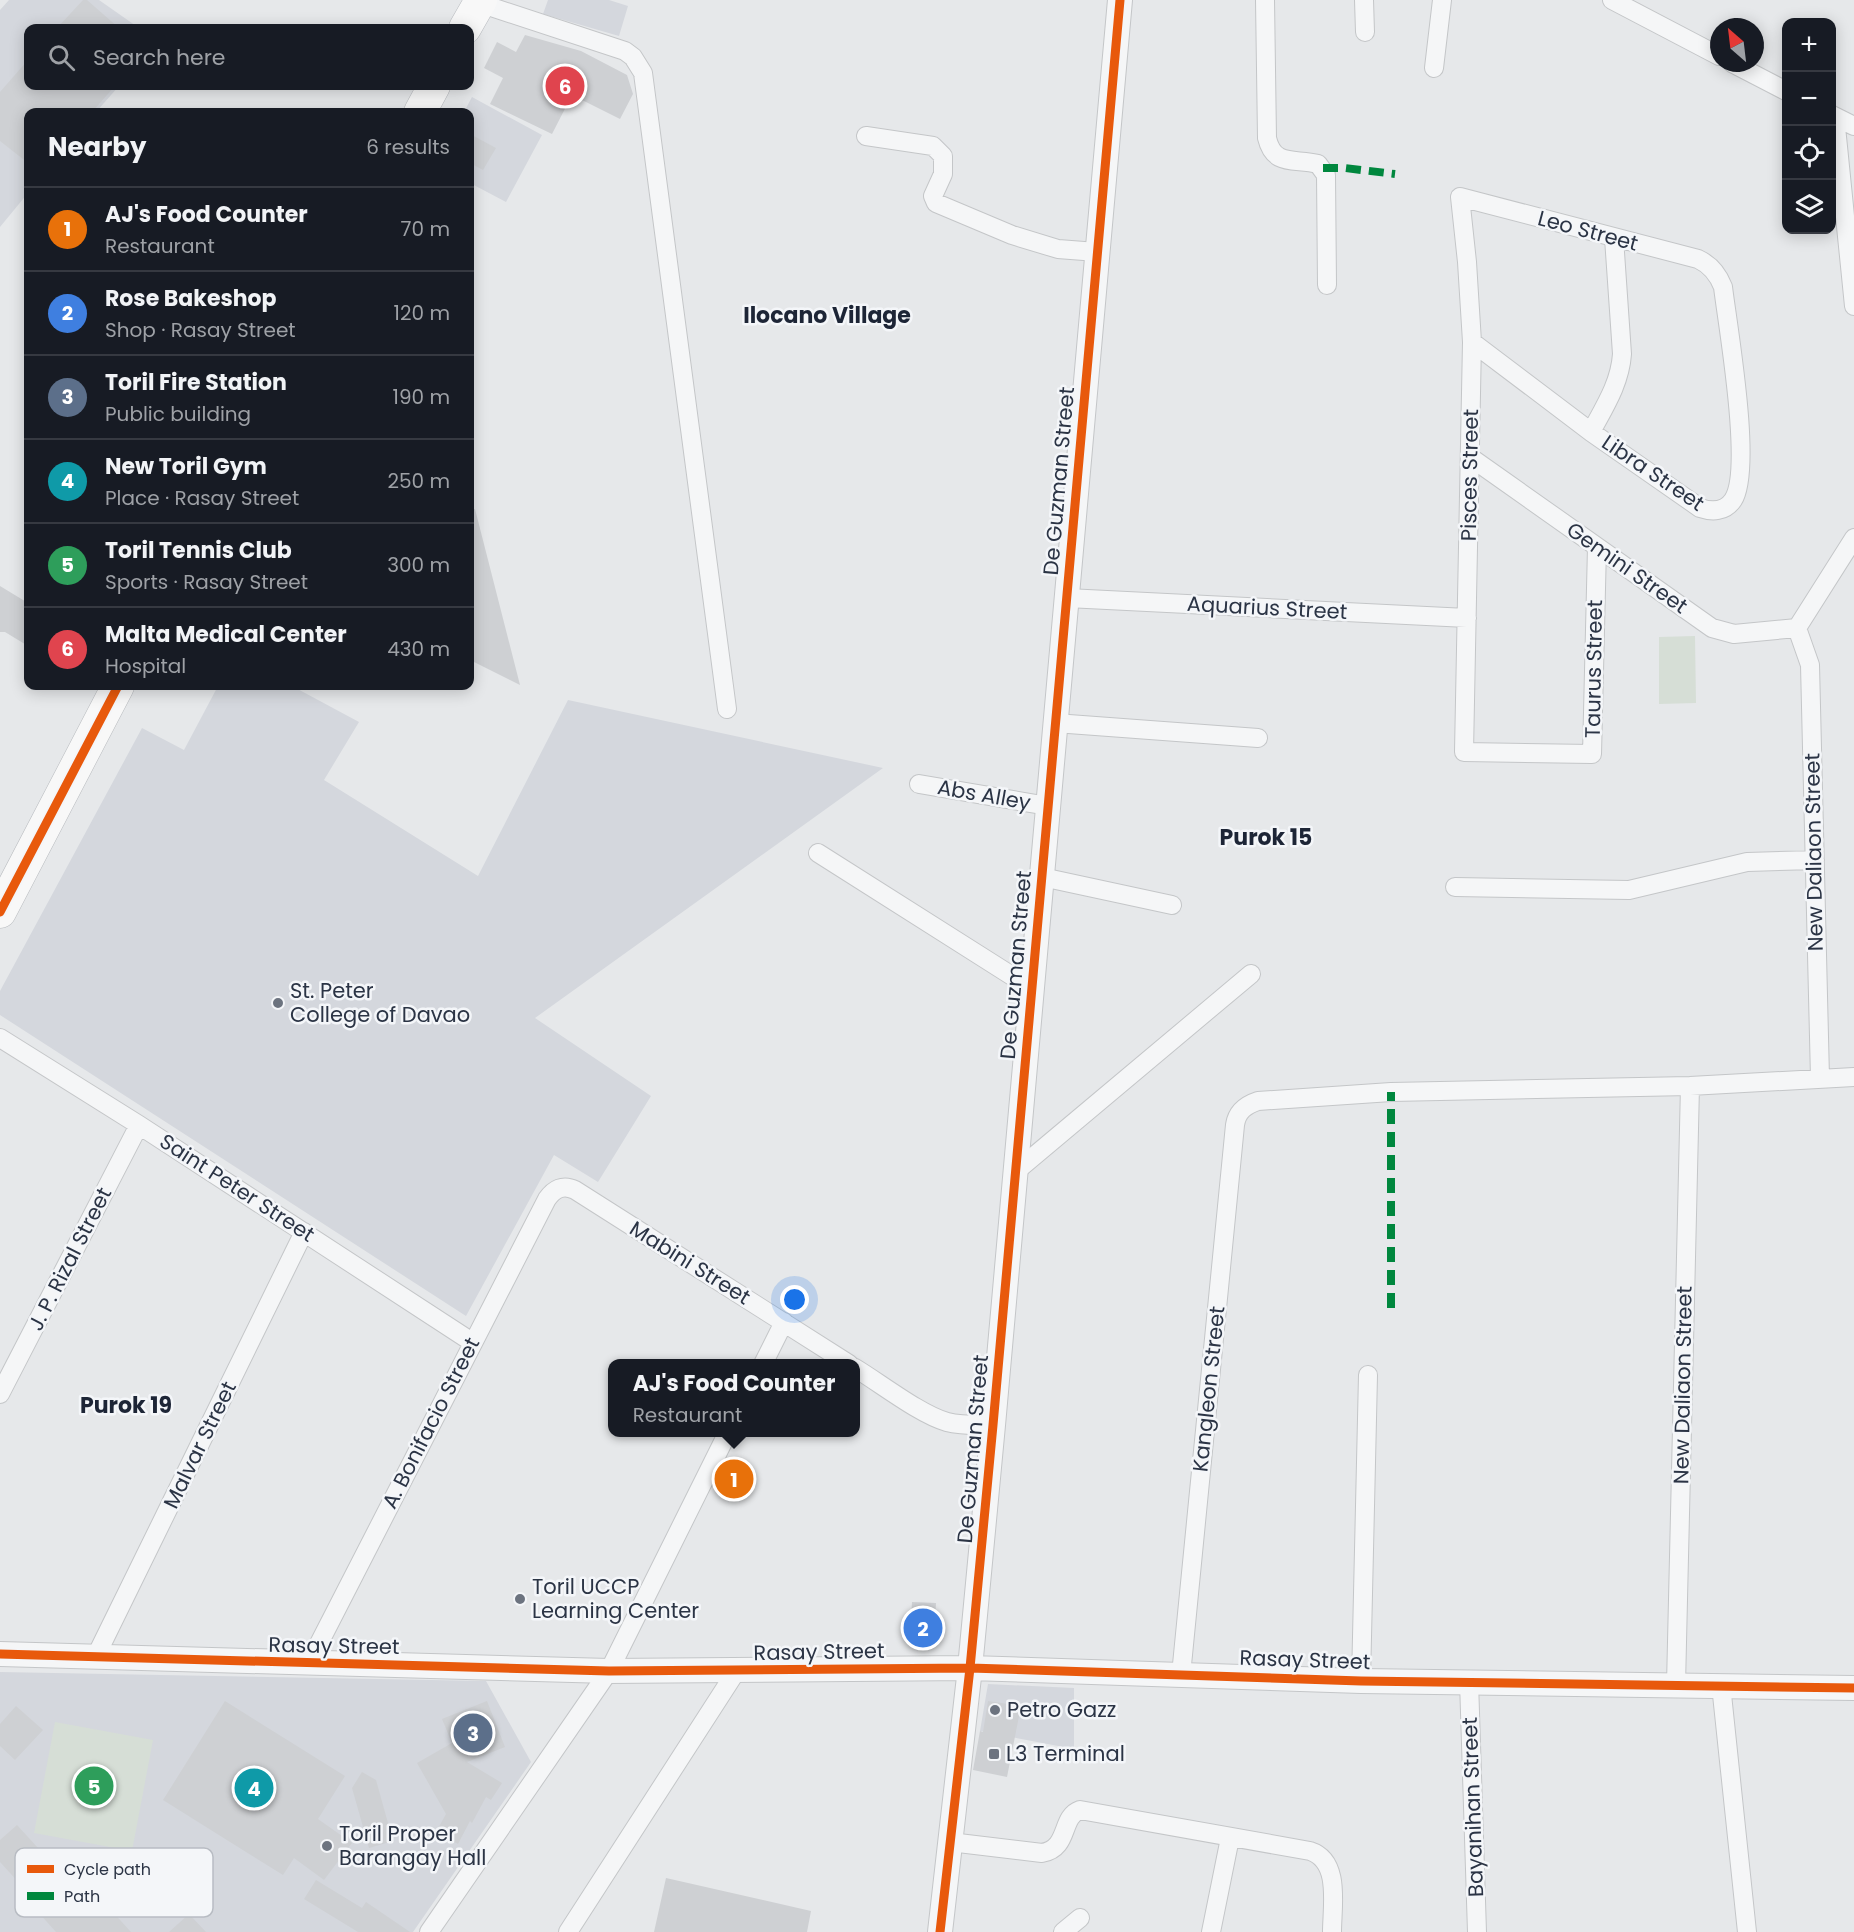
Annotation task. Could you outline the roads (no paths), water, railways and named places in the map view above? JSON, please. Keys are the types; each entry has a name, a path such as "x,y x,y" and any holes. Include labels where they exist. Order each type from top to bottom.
{"highway":[{"path":"422,108 433,90"},
{"path":"0,912 116,690"}],"street":[{"name":"De Guzman Street","path":"940,1932 970,1668 993,1425 1120,0"},
{"path":"1265,0 1267,138 1272,152 1278,157 1318,164 1326,175 1327,285"},
{"path":"1364,0 1365,32"},
{"path":"1434,68 1442,0"},
{"path":"1612,0 1710,51"},
{"path":"475,10 625,51 633,57 643,74 727,710"},
{"path":"1749,72 1782,89"},
{"path":"1836,117 1854,126"},
{"path":"1834,126 1854,306"},
{"path":"866,136 933,146 943,156 943,174 933,196 936,203 1012,236 1058,249 1097,252"},
{"name":"Leo Street","path":"1460,197 1698,259 1713,269"},
{"name":"Pisces Street","path":"1460,197 1472,342 1464,752"},
{"path":"1591,432 1610,397 1621,369 1614,238"},
{"name":"Libra Street","path":"1472,342 1591,432 1700,508 1711,512 1722,509 1732,502 1737,491 1741,448 1723,287 1713,269"},
{"name":"Gemini Street","path":"1470,457 1712,628 1722,632 1748,634 1797,628"},
{"path":"1797,628 1854,538"},
{"name":"Taurus Street","path":"1464,752 1592,754 1597,547"},
{"name":"Aquarius Street","path":"1067,598 1467,618"},
{"name":"New Daliaon Street","path":"1797,628 1810,665 1820,1078"},
{"path":"1055,723 1258,738"},
{"name":"Abs Alley","path":"919,784 1048,806"},
{"path":"818,853 1031,987"},
{"path":"1455,887 1629,891 1747,862 1815,860"},
{"path":"1042,877 1172,905"},
{"path":"1016,1172 1251,974"},
{"name":"Saint Peter Street","path":"0,1038 139,1125 472,1342"},
{"path":"1690,1086 1854,1077"},
{"name":"New Daliaon Street","path":"1676,1684 1690,1086"},
{"name":"Kangleon Street","path":"1181,1675 1236,1119 1245,1107 1258,1101 1391,1092 1690,1086"},
{"name":"J. P. Rizal Street","path":"0,1394 139,1125"},
{"name":"Mabini Street","path":"560,1188 575,1190 841,1359"},
{"name":"A. Bonifacio Street","path":"309,1663 547,1199 560,1188"},
{"name":"Malvar Street","path":"95,1658 304,1232"},
{"path":"766,1359 784,1322"},
{"path":"860,1371 928,1414 944,1421 959,1425 993,1425"},
{"path":"1361,1681 1368,1375"},
{"path":"429,1932 609,1671 726,1437"},
{"name":"Rasay Street","path":"0,1654 609,1671 970,1668 1361,1681 1854,1688"},
{"path":"568,1932 737,1670"},
{"name":"Bayanihan Street","path":"1469,1681 1477,1932"},
{"path":"1721,1685 1747,1932"},
{"path":"950,1842 1050,1852 1062,1838 1071,1816 1080,1810 1310,1851 1325,1860 1331,1877 1332,1932"},
{"path":"1210,1932 1230,1838"},
{"path":"1063,1932 1080,1918"}],"place":[{"name":"Malta Medical Center","path":"565,86"},
{"name":"St. Peter College of Davao","path":"278,1003"},
{"name":"AJ's Food Counter","path":"734,1479"},
{"name":"Toril UCCP Learning Center","path":"520,1599"},
{"name":"Rose Bakeshop","path":"923,1628"},
{"name":"Petro Gazz","path":"995,1710"},
{"name":"Toril Fire Station","path":"473,1733"},
{"name":"L3 Terminal","path":"994,1754"},
{"name":"Toril Tennis Club","path":"94,1786"},
{"name":"New Toril Gym","path":"254,1788"},
{"name":"Toril Proper Barangay Hall","path":"327,1846"}],"district":[{"name":"Ilocano Village","path":"827,315"},
{"name":"Purok 15","path":"1266,837"},
{"name":"Purok 19","path":"126,1405"}]}
